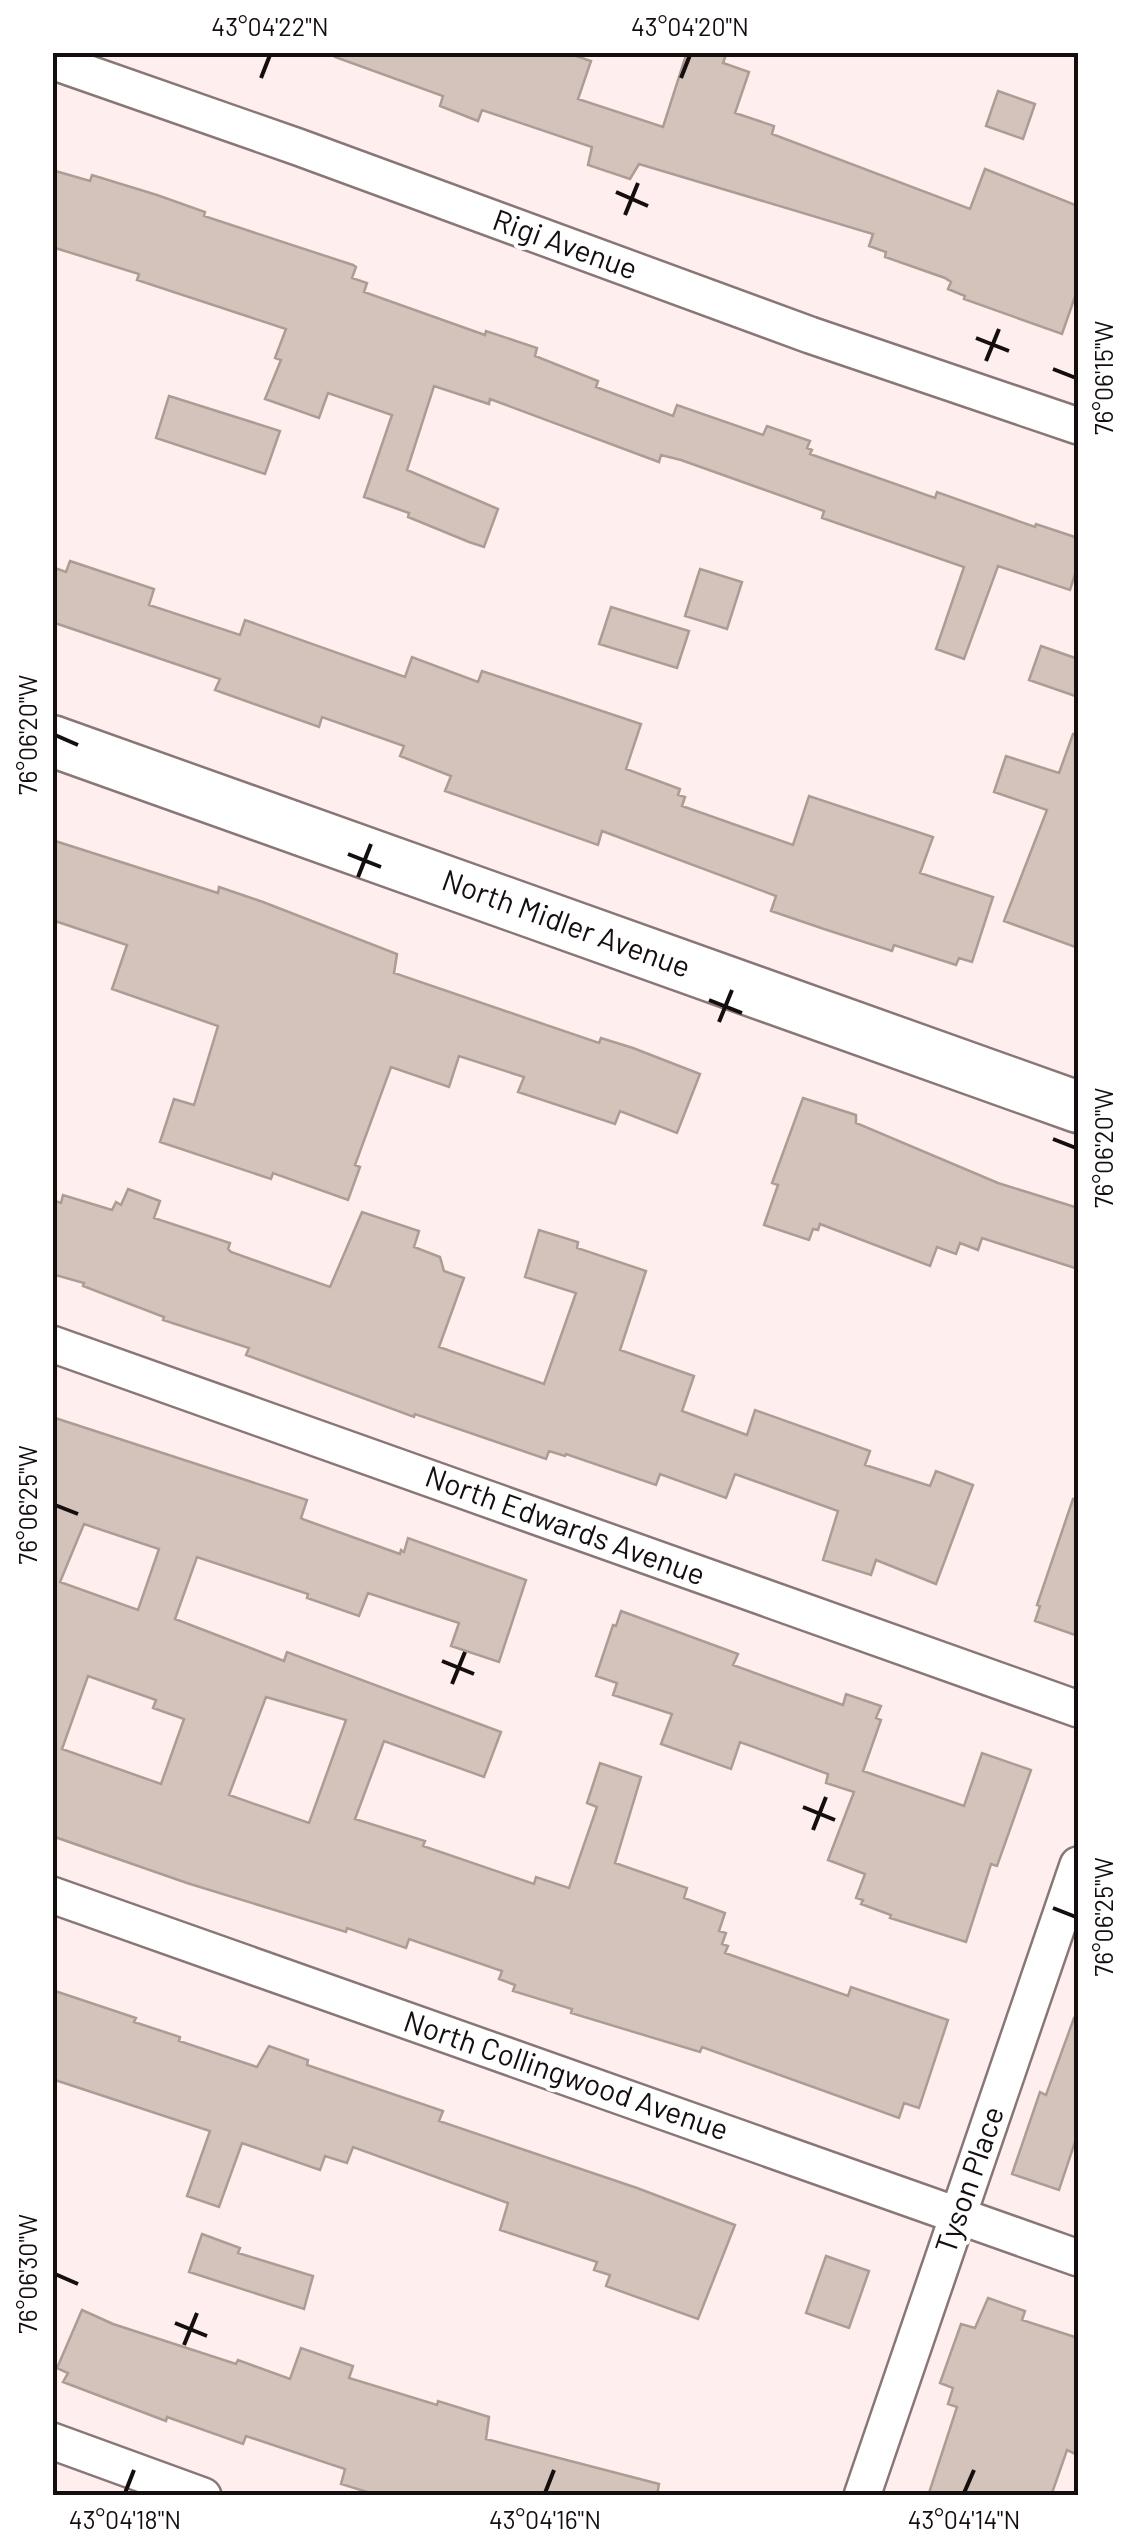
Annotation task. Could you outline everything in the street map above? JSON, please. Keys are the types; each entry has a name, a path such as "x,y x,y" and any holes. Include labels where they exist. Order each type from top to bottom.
{"main road":[{"name":"North Midler Avenue","path":"52,741 1078,1107"}],"street":[{"name":"Rigi Avenue","path":"52,60 810,335 1078,426"},
{"name":"North Edwards Avenue","path":"52,1344 1078,1709"},
{"name":"Tyson Place","path":"862,2496 1078,1865"},
{"name":"North Collingwood Avenue","path":"52,1895 1078,2258"},
{"path":"52,2442 203,2496"}],"building":[{"path":"336,52 564,52 591,61 578,99 663,127 687,52 727,52 723,63 749,72 735,113 774,126 772,134 970,209 985,169 1078,206 1078,288 1062,334 964,299 965,296 948,289 951,282 945,278 885,257 886,252 869,246 873,234 639,164 630,179 588,165 592,147 482,110 478,121 440,106 443,96 335,57"},
{"path":"998,91 1035,104 1023,139 986,126"},
{"path":"52,170 90,181 92,175 157,195 205,212 204,216 353,265 356,267 352,278 367,283 364,292 485,335 486,331 537,348 535,356 598,381 596,387 673,416 677,405 763,435 767,426 810,441 810,454 935,498 937,492 1078,538 1078,565 1070,590 998,566 964,659 936,649 964,567 822,518 824,511 681,460 661,455 659,462 490,399 489,404 434,386 407,470 498,509 484,547 408,517 409,513 364,497 392,415 328,393 319,418 265,399 281,360 275,358 286,329 137,280 139,274 52,247"},
{"path":"169,396 280,431 265,474 156,438"},
{"path":"70,561 154,589 149,605 240,635 245,620 405,677 412,657 478,682 482,671 641,724 626,769 680,789 678,795 685,797 682,806 793,845 809,796 933,837 920,873 993,897 972,962 959,958 956,965 894,945 892,951 824,929 771,911 776,896 602,831 598,845 445,791 451,776 400,756 404,746 322,717 319,727 215,690 220,679 52,622 52,567 66,572"},
{"path":"700,569 742,582 727,629 685,616"},
{"path":"611,607 689,631 677,668 599,644"},
{"path":"1041,646 1078,659 1078,697 1029,680"},
{"path":"1073,734 1078,735 1078,948 1004,921 1047,810 994,792 1006,756 1059,773"},
{"path":"52,840 218,893 219,887 263,902 397,954 394,973 599,1043 601,1038 633,1048 700,1074 677,1133 620,1111 615,1124 518,1092 524,1077 459,1056 449,1087 391,1067 355,1165 360,1167 348,1200 273,1173 271,1179 160,1142 174,1099 194,1105 218,1026 112,989 127,945 52,920"},
{"path":"803,1098 856,1115 856,1123 998,1183 1078,1208 1078,1269 982,1238 978,1250 960,1243 956,1254 937,1247 930,1266 820,1224 809,1240 764,1225 778,1185 772,1183"},
{"path":"128,1189 160,1201 154,1218 230,1243 231,1252 330,1287 362,1212 419,1231 414,1247 440,1257 444,1271 464,1278 439,1347 544,1384 576,1293 525,1277 539,1230 578,1242 577,1248 646,1271 620,1350 694,1376 682,1411 747,1435 755,1410 870,1451 865,1465 930,1486 936,1471 973,1485 936,1584 876,1560 871,1575 823,1560 838,1511 735,1474 726,1498 660,1474 656,1485 566,1454 549,1451 546,1459 415,1414 414,1417 246,1355 249,1348 163,1320 164,1317 83,1286 84,1283 52,1274 52,1200 61,1203 63,1195 112,1210 116,1202 121,1205"},
{"path":"52,1417 307,1500 301,1518 400,1554 408,1538 526,1580 499,1662 451,1646 459,1623 368,1593 359,1616 307,1598 308,1594 197,1557 175,1619 284,1661 287,1652 501,1732 484,1777 384,1741 355,1819 425,1841 423,1846 534,1884 536,1877 569,1888 597,1807 587,1803 600,1763 641,1777 615,1863 687,1888 684,1898 725,1913 719,1931 726,1933 722,1944 728,1946 725,1953 848,1996 851,1987 948,2020 919,2108 904,2103 899,2118 702,2047 700,2052 571,2013 572,2009 513,1991 515,1985 499,1979 502,1971 409,1939 406,1948 347,1928 346,1932 52,1836","holes":["84,1524 159,1549 138,1610 60,1582","88,1676 156,1700 153,1708 184,1719 161,1784 62,1749","266,1697 346,1720 309,1823 229,1795"]},
{"path":"1073,1499 1078,1500 1078,1636 1035,1621"},
{"path":"621,1611 738,1654 733,1665 843,1705 846,1694 881,1706 876,1718 881,1720 863,1771 964,1806 982,1753 1031,1770 997,1866 991,1864 966,1942 890,1918 891,1915 861,1904 863,1900 856,1898 865,1874 828,1860 854,1792 826,1783 828,1774 740,1742 731,1769 661,1744 672,1714 613,1695 617,1683 596,1676"},
{"path":"52,1990 136,2018 134,2022 180,2037 179,2041 257,2067 269,2046 308,2060 307,2065 443,2111 439,2121 735,2225 698,2319 606,2286 610,2275 594,2270 597,2262 500,2230 508,2203 353,2147 347,2163 325,2156 320,2170 242,2143 219,2207 187,2196 210,2131 52,2079"},
{"path":"1074,2018 1078,2019 1078,2133 1059,2190 1012,2174 1040,2092 1046,2095"},
{"path":"202,2234 240,2248 238,2253 313,2276 304,2309 189,2272"},
{"path":"826,2256 869,2271 849,2328 806,2313"},
{"path":"988,2298 1025,2311 1022,2320 1078,2338 1078,2455 1067,2450 1051,2496 928,2496 957,2407 948,2404 953,2388 940,2383 961,2324 975,2328"},
{"path":"82,2310 113,2324 290,2379 301,2348 353,2366 349,2378 489,2417 486,2439 659,2484 657,2496 380,2496 341,2484 345,2469 246,2436 243,2444 167,2417 166,2421 63,2382 68,2373 57,2368"}]}
